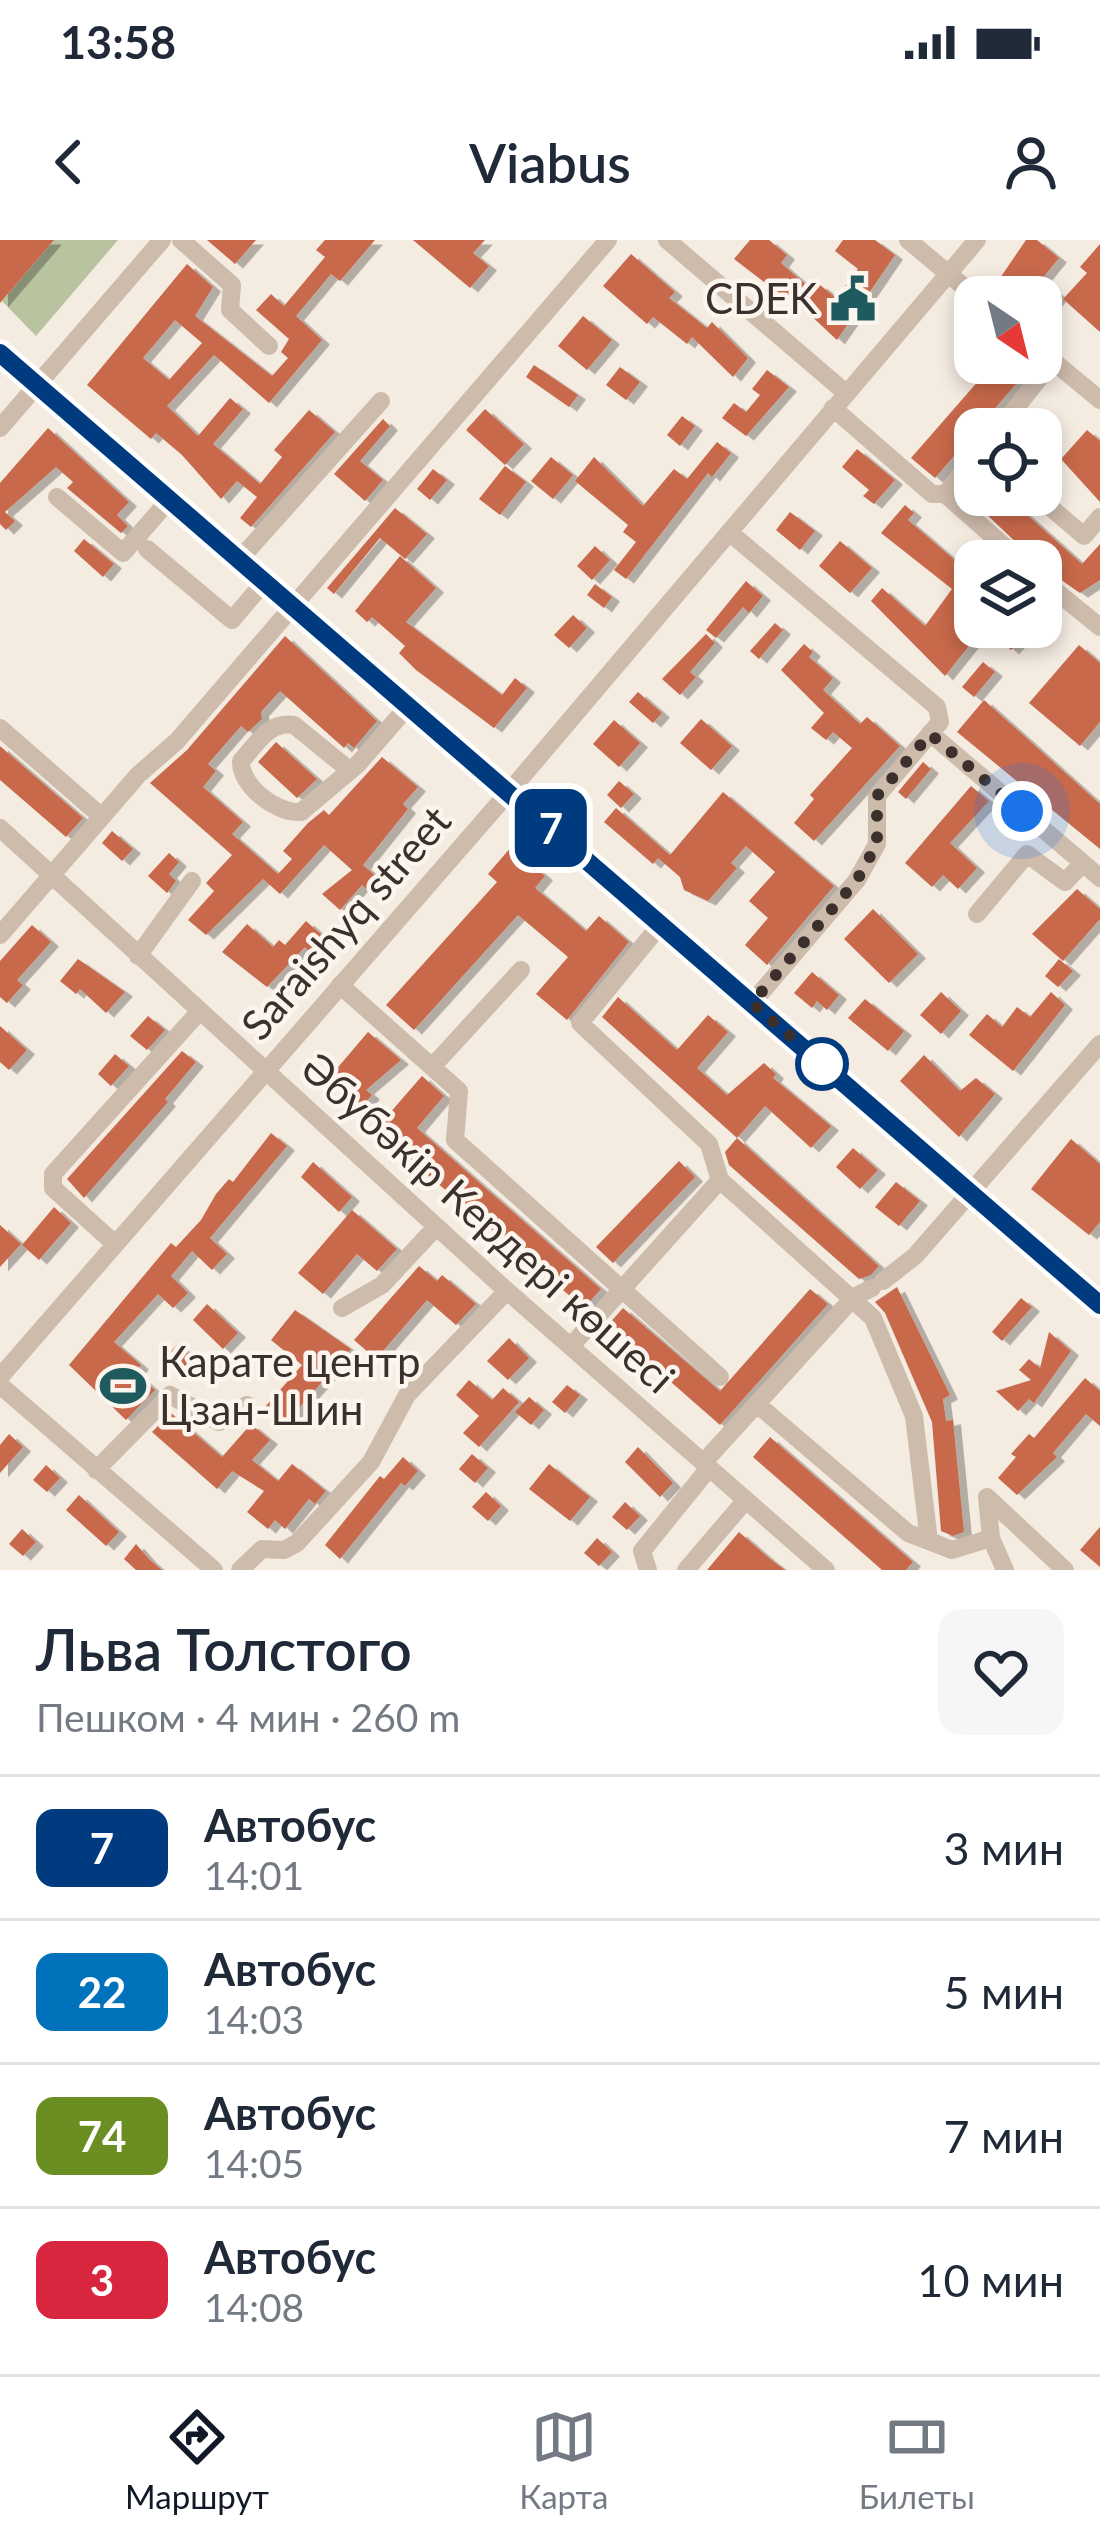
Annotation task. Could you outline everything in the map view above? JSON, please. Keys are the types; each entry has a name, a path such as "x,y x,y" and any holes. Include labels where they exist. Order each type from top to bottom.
{"street":[{"path":"0,428 162,240"},
{"path":"181,240 232,285 230,310 269,346"},
{"path":"0,935 102,817 177,741 608,240"},
{"path":"667,240 932,494 945,494 997,540"},
{"path":"908,240 954,279"},
{"name":"Saraishyq street","path":"0,1381 977,240"},
{"path":"0,353 1100,1305"},
{"path":"1062,368 1100,400"},
{"path":"241,560 381,401"},
{"path":"945,494 954,483"},
{"path":"58,497 122,553 170,499"},
{"path":"1061,516 1084,536 1100,518"},
{"path":"729,532 937,707 940,722 877,796 877,844 857,880 752,1003"},
{"path":"147,549 232,620 265,581"},
{"path":"1062,593 1096,616"},
{"path":"348,769 294,725 284,723 274,725 241,761 246,784 290,813 308,808 348,769 409,706"},
{"path":"0,728 102,817"},
{"path":"930,734 1100,878"},
{"name":"Әбубәкір Кердері көшесі","path":"0,828 507,1291 826,1570"},
{"path":"977,914 1027,854 1065,882 1083,862"},
{"path":"138,956 192,881"},
{"path":"661,924 580,1023 709,1144 720,1180 870,1289 873,1318 914,1416 929,1541"},
{"path":"432,1067 521,970"},
{"path":"340,985 459,1091 455,1140 719,1377"},
{"path":"115,1244 53,1188 53,1174 199,1012"},
{"path":"648,1570 642,1551 757,1404 870,1289 915,1256 1100,1045"},
{"path":"571,1346 720,1180"},
{"path":"342,1308 382,1285 436,1227"},
{"path":"240,1570 262,1549 284,1550 297,1543 371,1462 407,1395 507,1291"},
{"path":"0,1381 214,1570"},
{"path":"96,1470 170,1395 219,1422 247,1405"},
{"path":"757,1404 908,1533 952,1550 991,1538"},
{"path":"1005,1570 991,1538 987,1497 1065,1570"},
{"path":"686,1570 745,1501"}],"green space":[{"path":"54,240 118,240 36,336 2,301"}],"building":[{"path":"0,240 54,240 0,303"},
{"path":"207,240 256,240 235,264"},
{"path":"325,240 375,240 340,281 331,274 296,316 322,340 269,403 214,355 167,406 198,436 230,398 243,409 213,444 260,484 282,457 274,450 309,410 335,432 251,527 240,518 257,497 237,481 221,499 182,455 156,433 151,439 87,385 187,264 213,287 195,316 272,376 288,358 281,352 289,339 256,310 271,294 284,306 325,257 316,250","holes":["175,320 202,343 169,380 143,358"]},
{"path":"413,240 485,240 473,253 489,266 470,288"},
{"path":"750,240 769,240 787,255 781,263 813,291 819,284 836,298 858,269 835,251 843,240 875,240 895,255 837,340 793,299 790,302 734,259"},
{"path":"1026,240 1037,240 1059,258 1044,276 1001,276"},
{"path":"1100,244 1100,332 1063,299 1087,273 1080,267"},
{"path":"631,254 675,292 669,298 707,328 712,322 748,358 733,377 692,337 687,344 653,317 647,324 603,286"},
{"path":"583,316 612,340 587,370 558,346"},
{"path":"534,365 578,395 569,407 526,377"},
{"path":"620,367 640,382 626,400 606,385"},
{"path":"767,370 789,387 746,436 722,418 734,403 746,412 760,395 752,389"},
{"path":"976,384 1016,384 995,408 955,408"},
{"path":"485,409 524,444 505,465 466,430"},
{"path":"954,409 954,456 935,478 911,458"},
{"path":"682,416 695,426 680,446 667,435"},
{"path":"383,419 390,426 360,461 383,480 365,501 334,474"},
{"path":"48,428 129,502 117,515 128,526 121,533 67,488 73,482 56,467 5,512 15,521 6,530 0,524 0,483"},
{"path":"1087,430 1100,441 1100,502 1062,460"},
{"path":"717,442 731,453 712,477 708,473 626,579 614,570 636,542 623,532 628,525 575,481 594,457 643,506 674,469 687,479"},
{"path":"857,449 895,480 874,504 863,496 869,490 842,467"},
{"path":"551,457 573,475 553,499 531,481"},
{"path":"505,466 526,482 500,515 479,499"},
{"path":"433,469 447,480 430,500 417,489"},
{"path":"905,505 914,513 908,520 954,559 954,648 967,648 945,676 871,601 882,588 925,626 952,589 881,533"},
{"path":"395,508 427,534 405,559 380,538 334,594 327,588"},
{"path":"790,512 815,531 800,550 776,530"},
{"path":"988,516 1028,516 1055,540 1014,540"},
{"path":"84,539 114,564 103,577 74,551"},
{"path":"840,541 872,568 850,593 819,566"},
{"path":"1100,544 1100,580 1080,593 1062,581 1062,546 1082,564"},
{"path":"595,546 610,560 592,580 577,566"},
{"path":"400,556 436,588 406,622 502,695 515,678 527,688 494,728 416,670 399,653 405,646 372,617 367,622 355,611"},
{"path":"746,581 763,596 749,613 743,607 716,638 706,630"},
{"path":"595,584 612,597 604,608 587,595"},
{"path":"573,615 587,628 569,648 554,635"},
{"path":"775,623 783,630 759,659 750,651"},
{"path":"706,634 715,643 690,672 696,677 680,695 662,679"},
{"path":"285,636 377,721 354,748 348,743 344,748 280,691 261,712 262,719 248,732 241,726 208,764 216,771 203,787 243,822 232,834 278,874 292,859 283,851 324,810 329,815 382,757 418,787 403,804 408,809 363,865 379,879 369,891 362,885 340,910 322,894 352,870 324,845 280,894 263,879 206,935 188,920 214,891 206,883 232,855 150,783 187,750"},
{"path":"804,644 813,652 809,657 833,678 823,690 860,724 867,717 900,746 814,841 794,823 814,799 810,795 852,748 833,732 826,740 811,728 824,713 781,670"},
{"path":"1079,645 1100,663 1100,722 1080,746 1029,703"},
{"path":"983,662 995,672 974,697 962,687"},
{"path":"638,692 662,713 653,723 629,702"},
{"path":"984,700 1100,804 1100,849 957,732"},
{"path":"701,719 732,746 711,770 680,743"},
{"path":"614,720 640,743 619,767 593,744"},
{"path":"276,742 317,779 297,798 258,762"},
{"path":"0,746 83,818 66,837 0,780"},
{"path":"923,762 931,769 906,799 898,792"},
{"path":"619,781 634,794 621,808 607,795"},
{"path":"971,786 989,801 950,843 977,868 958,889 943,875 932,887 905,863"},
{"path":"723,792 834,886 767,965 745,945 768,918 749,901 775,872 746,846 731,863 737,868 708,901 684,890 680,877 658,858 653,864 604,822 616,808 670,855"},
{"path":"112,831 133,849 122,861 102,843"},
{"path":"511,847 545,876 535,888 586,931 599,916 629,942 567,1020 536,994 568,957 518,915 414,1030 386,1005 497,882 488,874"},
{"path":"169,853 179,862 169,874 176,881 167,893 148,876"},
{"path":"1077,889 1100,909 1100,919 1063,961 1032,934"},
{"path":"873,909 918,954 889,983 844,939"},
{"path":"306,921 324,937 310,952 305,947 267,987 222,952 247,924 273,947 279,940 285,945"},
{"path":"32,925 51,942 17,980 23,985 7,1003 0,997 0,961"},
{"path":"78,959 125,992 106,1013 80,989 76,994 60,981"},
{"path":"1059,959 1073,971 1058,987 1045,976"},
{"path":"812,972 839,995 827,1010 817,1001 812,1008 794,993"},
{"path":"941,992 961,1011 941,1034 920,1015"},
{"path":"1051,992 1065,1005 1013,1071 969,1035 987,1014 1002,1027 1017,1007 1030,1017"},
{"path":"618,997 677,1050 708,1015 728,1032 697,1068 727,1095 764,1063 776,1074 773,1078 831,1126 811,1148 765,1106 737,1138 602,1017"},
{"path":"865,999 904,1031 888,1051 848,1018"},
{"path":"148,1016 165,1030 147,1050 130,1036"},
{"path":"0,1026 27,1050 9,1070 0,1062"},
{"path":"368,1032 401,1060 366,1090 372,1095 361,1107 328,1079"},
{"path":"182,1051 196,1062 165,1099 168,1102 84,1198 67,1179"},
{"path":"115,1054 129,1066 111,1086 98,1074"},
{"path":"924,1055 960,1091 976,1078 995,1094 959,1137 900,1081"},
{"path":"422,1076 444,1096 417,1128 601,1289 584,1308 375,1130"},
{"path":"271,1133 287,1146 210,1238 227,1254 212,1270 192,1251 171,1276 188,1293 173,1308 158,1294 114,1342 141,1365 135,1372 155,1390 126,1420 69,1365 171,1243 176,1247 201,1220 216,1194 229,1179 233,1182"},
{"path":"737,1138 879,1266 871,1275 859,1279 729,1165 725,1152"},
{"path":"1071,1139 1100,1164 1100,1222 1089,1235 1031,1189"},
{"path":"853,1148 878,1170 860,1189 836,1167"},
{"path":"679,1161 695,1177 613,1263 596,1247"},
{"path":"313,1162 352,1197 339,1212 301,1177"},
{"path":"896,1182 920,1201 899,1226 875,1207"},
{"path":"54,1207 71,1223 39,1260 22,1245"},
{"path":"352,1210 397,1249 377,1271 357,1254 323,1294 298,1273"},
{"path":"0,1225 21,1244 0,1267"},
{"path":"419,1266 437,1281 442,1275 476,1304 456,1325 427,1300 376,1359 354,1340"},
{"path":"897,1287 950,1395 943,1399 946,1421 953,1420 964,1532 953,1536 941,1531 932,1422 885,1313 875,1302"},
{"path":"810,1289 828,1304 720,1425 607,1326 623,1308 720,1391"},
{"path":"1021,1298 1032,1307 1002,1341 992,1332"},
{"path":"207,1304 238,1333 223,1349 193,1320"},
{"path":"295,1310 351,1349 285,1424 265,1407 302,1365 271,1340"},
{"path":"1049,1332 1071,1351 1034,1403 1029,1399 1018,1411 996,1391 1031,1380 1019,1370 1029,1359 1040,1368"},
{"path":"509,1338 529,1358 508,1380 487,1361"},
{"path":"178,1344 193,1358 177,1374 163,1360"},
{"path":"1085,1378 1100,1391 1100,1426 1086,1414 1053,1453 1057,1457 1017,1495 998,1478 1016,1457 1011,1454 1029,1434 1034,1438"},
{"path":"469,1380 492,1400 503,1388 519,1402 479,1447 463,1433 479,1416 456,1395"},
{"path":"567,1385 580,1395 565,1413 552,1402"},
{"path":"529,1397 544,1410 531,1425 515,1412"},
{"path":"171,1413 222,1457 251,1424 270,1440 252,1460 278,1481 292,1464 326,1491 315,1504 309,1499 285,1529 275,1520 268,1529 247,1512 264,1491 232,1471 217,1489 152,1432"},
{"path":"9,1434 23,1447 0,1473 0,1445"},
{"path":"770,1437 913,1562 906,1570 882,1570 753,1457"},
{"path":"638,1447 673,1483 660,1497 625,1462"},
{"path":"472,1454 488,1468 475,1483 459,1469"},
{"path":"403,1457 418,1471 405,1486 401,1483 340,1559 325,1545 380,1476 384,1479"},
{"path":"549,1464 590,1497 570,1521 529,1489"},
{"path":"46,1465 60,1478 47,1492 33,1480"},
{"path":"486,1492 501,1506 488,1521 472,1507"},
{"path":"79,1495 119,1532 106,1546 66,1510"},
{"path":"625,1502 640,1516 627,1530 612,1517"},
{"path":"1100,1527 1100,1567 1080,1550"},
{"path":"22,1529 36,1542 23,1556 9,1544"},
{"path":"739,1532 769,1558 785,1570 707,1570"},
{"path":"597,1538 612,1552 599,1566 584,1553"},
{"path":"136,1544 162,1570 136,1570 124,1559"}],"bus line":[{"name":"7","path":"0,353 1100,1305"}],"place":[{"name":"CDEK","path":"853,299"},
{"name":"Карате центр Цзан-Шин","path":"123,1386"}],"route":[{"path":"822,1064 752,1003 857,880 877,844 877,796 930,734 1022,811"}]}
